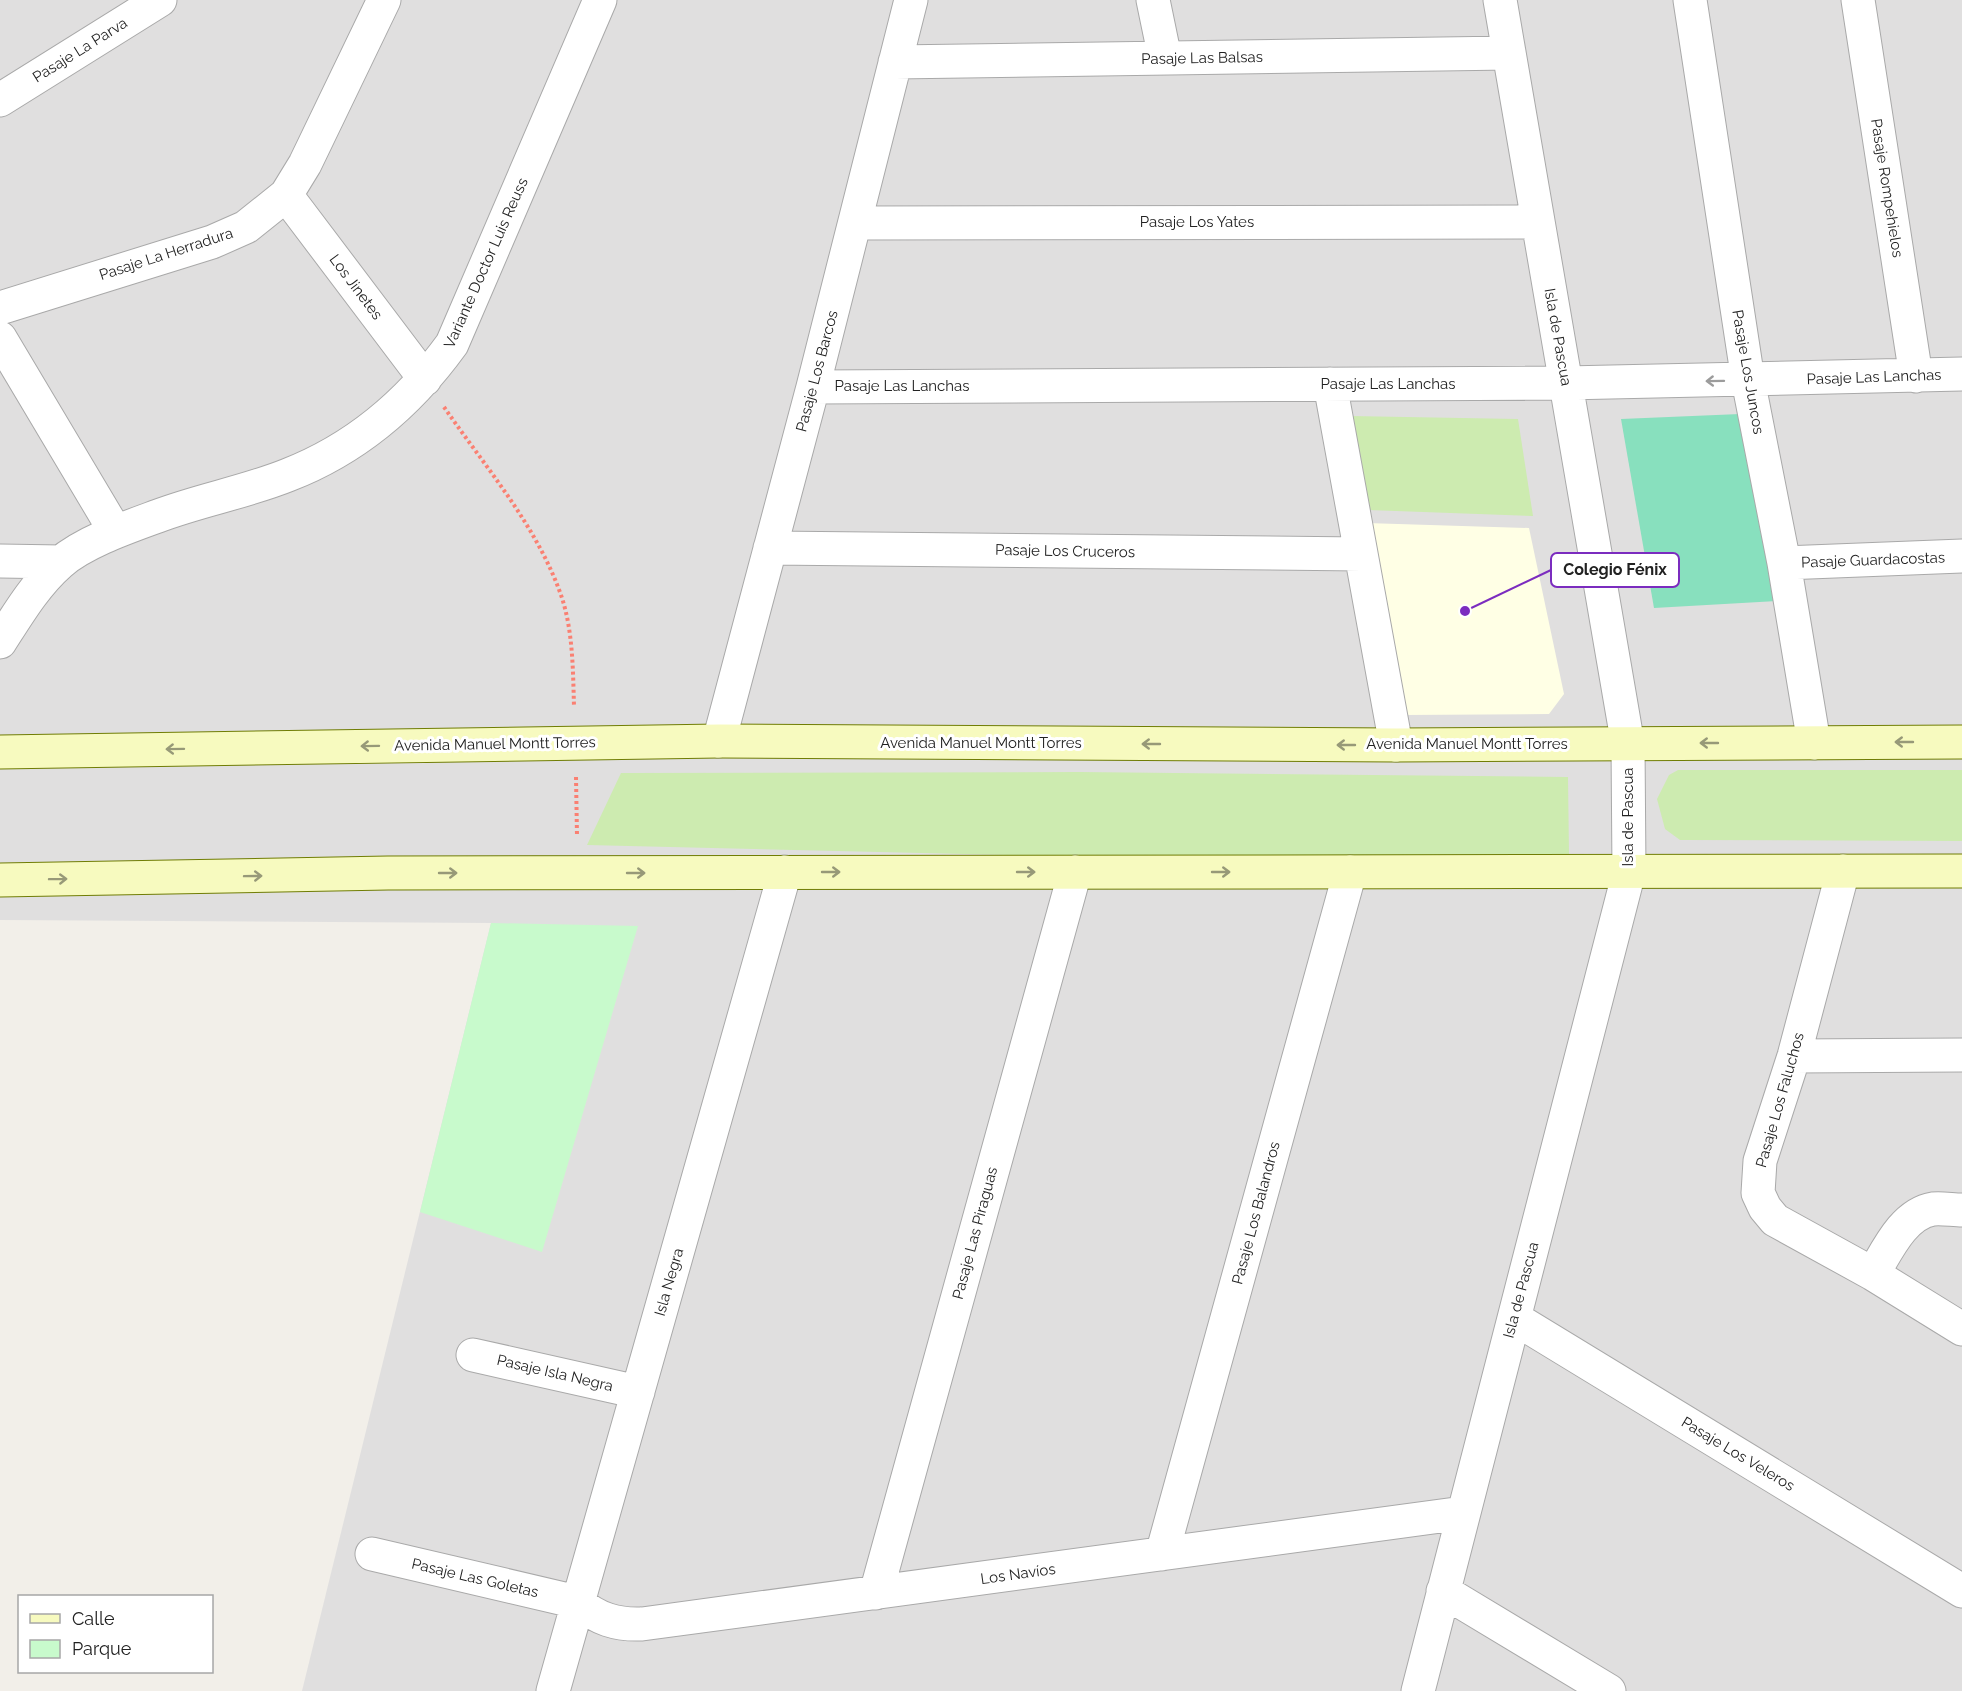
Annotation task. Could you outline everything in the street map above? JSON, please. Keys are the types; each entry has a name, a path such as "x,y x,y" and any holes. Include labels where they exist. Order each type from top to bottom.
{"street":[{"name":"Pasaje La Parva","path":"0,100 160,0"},
{"name":"Pasaje La Herradura","path":"0,308 212,242 246,227 286,195 305,164 384,0"},
{"name":"Variante Doctor Luis Reuss","path":"0,642 27,599 61,562 115,531 181,507 287,476 323,459 356,440 393,412 425,379 452,344 600,0"},
{"name":"Pasaje Los Barcos","path":"719,741 813,387 911,0"},
{"path":"1153,0 1165,58"},
{"name":"Isla de Pascua","path":"1418,1691 1629,872 1628,745 1500,0"},
{"name":"Pasaje Los Juncos","path":"1690,0 1748,380 1784,563 1814,743"},
{"name":"Pasaje Rompehielos","path":"1858,0 1916,376"},
{"name":"Pasaje Las Balsas","path":"895,62 1509,53"},
{"name":"Los Jinetes","path":"286,195 425,379"},
{"name":"Pasaje Los Yates","path":"855,223 1538,222"},
{"path":"0,338 115,531"},
{"name":"Pasaje Las Lanchas","path":"813,387 1566,383 1962,374"},
{"path":"1330,384 1396,745"},
{"name":"Pasaje Los Cruceros","path":"770,548 1361,554"},
{"name":"Pasaje Guardacostas","path":"1784,563 1962,556"},
{"path":"0,561 61,562"},
{"name":"Avenida Manuel Montt Torres","path":"0,752 719,741 1396,745 1962,742"},
{"name":"Pasaje Los Faluchos","path":"1843,871 1794,1056 1760,1161 1758,1193 1765,1208 1775,1220 1873,1274 1962,1329"},
{"path":"0,880 785,872 1962,871"},
{"name":"Isla Negra","path":"553,1691 785,872"},
{"name":"Pasaje Las Piraguas","path":"876,1593 1075,872"},
{"name":"Pasaje Los Balandros","path":"1162,1554 1350,872"},
{"path":"1794,1056 1962,1055"},
{"path":"1873,1274 1901,1230 1914,1218 1932,1209 1962,1210"},
{"name":"Pasaje Los Veleros","path":"1514,1318 1962,1591"},
{"name":"Pasaje Isla Negra","path":"473,1355 638,1392"},
{"name":"Los Navíos","path":"577,1602 605,1620 623,1625 642,1624 1463,1514"},
{"name":"Pasaje Las Goletas","path":"372,1554 577,1602"},
{"path":"1443,1591 1609,1691"}],"path":[{"path":"425,379 534,535 562,599 572,656 578,873"}],"shaded area":[{"path":"0,0 1962,0 1962,1691 302,1691 491,923 0,920"},
{"path":"1366,523 1529,528 1564,694 1549,714 1402,715"}],"green space":[{"path":"1740,414 1777,601 1654,608 1621,419"},
{"path":"1350,416 1518,419 1533,516 1368,510"},
{"path":"1678,770 1962,770 1962,841 1680,840 1665,829 1657,799 1669,775"},
{"path":"1079,772 1568,777 1569,854 1096,857 587,845 621,773"},
{"path":"491,923 638,926 542,1252 420,1212"}],"place":[{"name":"Colegio Fénix","path":"1465,611"}]}
